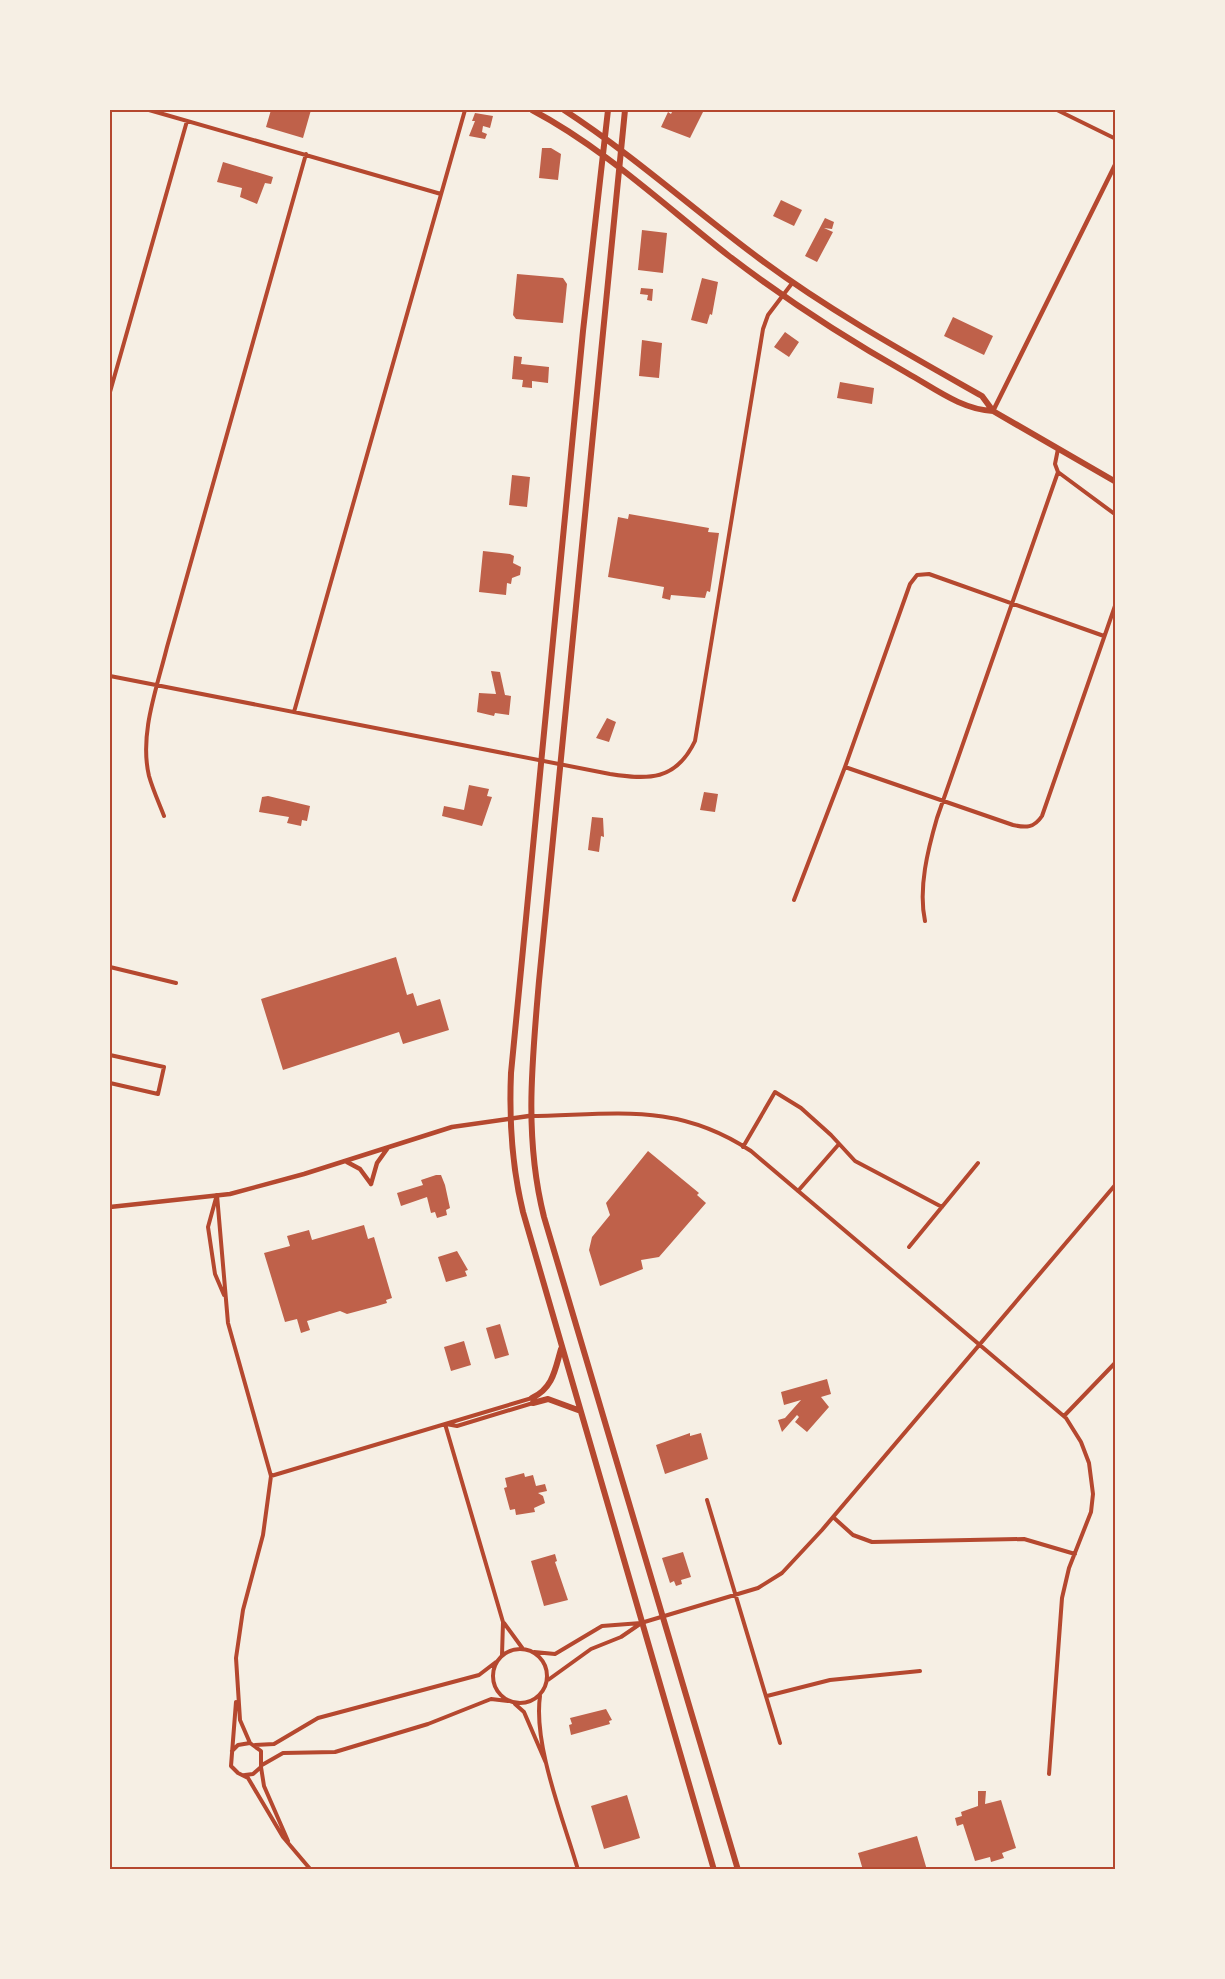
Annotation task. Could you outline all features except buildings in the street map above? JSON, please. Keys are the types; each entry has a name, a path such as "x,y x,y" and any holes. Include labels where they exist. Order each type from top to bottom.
{"main road":[{"path":"532,110 602,155 782,294 860,345 975,410 993,411"},
{"path":"564,110 621,149 793,282 880,339 982,396 993,411 1116,482"},
{"path":"608,110 511,1073 511,1119 519,1197 578,1410 714,1869"},
{"path":"625,110 560,765 529,1116 533,1167 544,1217 738,1869"},
{"path":"533,1401 552,1383 561,1349"},
{"path":"533,1401 548,1399 578,1410"}],"street":[{"path":"149,110 441,194"},
{"path":"294,712 465,110"},
{"path":"1057,110 1116,139"},
{"path":"110,392 187,121"},
{"path":"164,816 149,775 146,744 158,686 306,154"},
{"path":"993,411 1116,162"},
{"path":"110,676 560,765 646,778 675,768 690,751 698,729 763,329 768,315 793,282"},
{"path":"1058,449 1055,464 1058,472 1116,515"},
{"path":"925,921 922,898 930,844 943,800 1010,603 1058,472"},
{"path":"794,900 845,767 910,584 919,574 929,574 1104,636"},
{"path":"845,767 1013,825 1032,826 1042,816 1116,603"},
{"path":"110,967 176,983"},
{"path":"110,1055 164,1067 158,1094 110,1083"},
{"path":"743,1147 775,1092 801,1108 855,1161 942,1207"},
{"path":"110,1207 162,1204 216,1194 230,1194 346,1161 452,1126 529,1116 632,1113 672,1116 711,1129 743,1147 1064,1416 1081,1442 1092,1479 1091,1512 1069,1568 1060,1613 1049,1774"},
{"path":"798,1191 839,1144"},
{"path":"346,1161 360,1169 371,1184 377,1163 388,1147"},
{"path":"909,1247 978,1163"},
{"path":"231,1752 238,1744 274,1744 318,1718 479,1674 502,1655 523,1649 555,1654 602,1626 641,1623 758,1588 774,1579 833,1517 1116,1184"},
{"path":"216,1194 208,1227 215,1274 226,1298"},
{"path":"216,1194 228,1323 271,1476 263,1535 243,1610 236,1658 240,1720 250,1743"},
{"path":"1064,1416 1116,1362"},
{"path":"271,1476 445,1424 533,1401"},
{"path":"445,1424 457,1426 533,1401"},
{"path":"445,1424 503,1622 502,1655"},
{"path":"707,1500 780,1743"},
{"path":"833,1517 853,1535 872,1542 1024,1539 1075,1554"},
{"path":"503,1622 523,1649"},
{"path":"578,1869 550,1772 537,1716 540,1696 548,1680 591,1649 621,1637 641,1623"},
{"path":"534,1652 545,1664 548,1680"},
{"path":"496,1662 493,1680 500,1696 507,1701"},
{"path":"767,1696 830,1680 920,1671"},
{"path":"237,1699 231,1766 238,1773 245,1775 253,1774 261,1766 283,1753 335,1752 428,1724 490,1699 523,1704 540,1696"},
{"path":"514,1703 524,1712 550,1772"},
{"path":"255,1745 263,1756 261,1766 271,1804 291,1847"},
{"path":"245,1775 282,1838 311,1869"}]}
